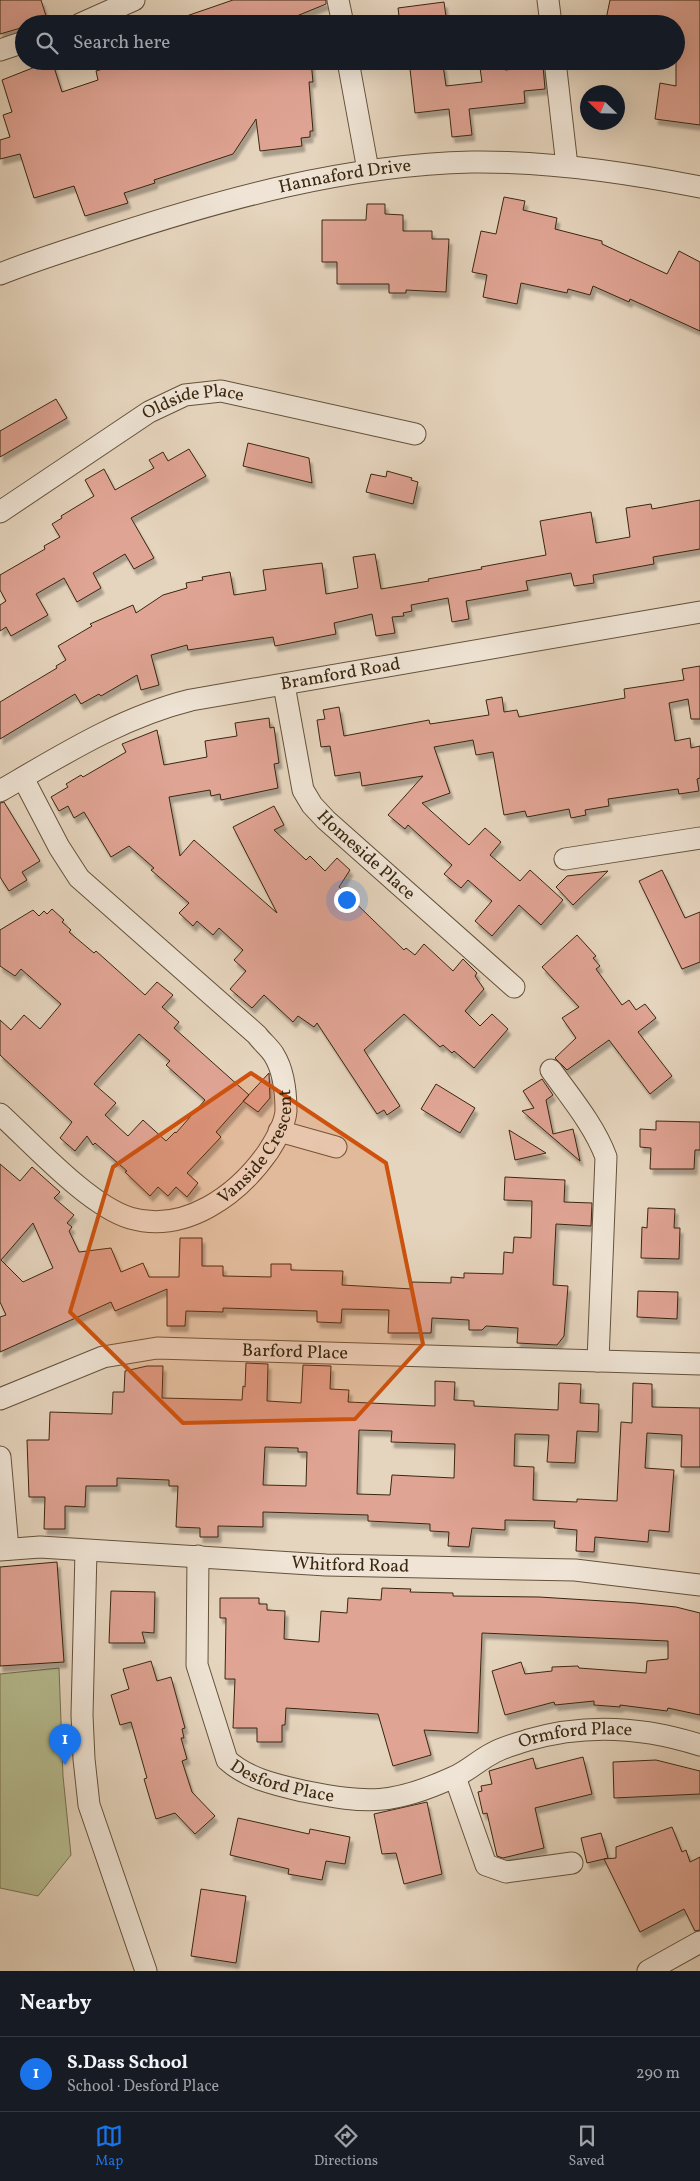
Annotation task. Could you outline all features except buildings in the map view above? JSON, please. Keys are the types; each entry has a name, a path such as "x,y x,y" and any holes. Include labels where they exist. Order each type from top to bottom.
{"street":[{"path":"100,15 134,0"},
{"path":"338,0 341,15"},
{"path":"548,0 550,15"},
{"path":"0,50 15,45"},
{"path":"350,70 368,170"},
{"path":"556,70 567,166"},
{"name":"Hannaford Drive","path":"0,274 167,217 253,193 368,170 471,162 567,166 647,176 700,187"},
{"name":"Oldside Place","path":"0,512 149,412 185,394 206,390 221,390 415,434"},
{"name":"Bramford Road","path":"0,791 121,723 191,700 700,612"},
{"name":"Homeside Place","path":"284,685 303,790 312,806 514,987"},
{"name":"Vanside Crescent","path":"0,1114 108,1210 129,1218 148,1222 170,1221 199,1212 232,1193 258,1167 276,1140 286,1112 283,1078 274,1055 257,1035 79,878 59,847 23,778"},
{"path":"565,859 700,838"},
{"path":"551,1070 590,1124 599,1139 606,1157 598,1361"},
{"path":"279,1131 336,1146"},
{"name":"Barford Place","path":"0,1399 103,1357 157,1348 700,1364"},
{"path":"0,1457 4,1550"},
{"name":"Whitford Road","path":"4,1550 40,1547 326,1566 575,1570 700,1585"},
{"path":"86,1551 82,1715 84,1759 90,1805 146,1971"},
{"name":"Desford Place","path":"198,1556 197,1665 227,1760 238,1770 289,1788 350,1800 376,1801 400,1798 456,1777"},
{"name":"Ormford Place","path":"456,1777 494,1752 529,1740 561,1733 604,1728 639,1730 671,1736 700,1745"},
{"path":"456,1777 486,1865 506,1872 572,1863"},
{"path":"648,1971 700,1942"}],"highlighted area":[{"path":"251,1073 386,1163 423,1344 355,1419 183,1423 70,1312 113,1167"}],"green space":[{"path":"59,1668 63,1776 71,1855 38,1896 0,1888 0,1674"}],"place":[{"name":"S.Dass School","path":"65,1765"}]}
